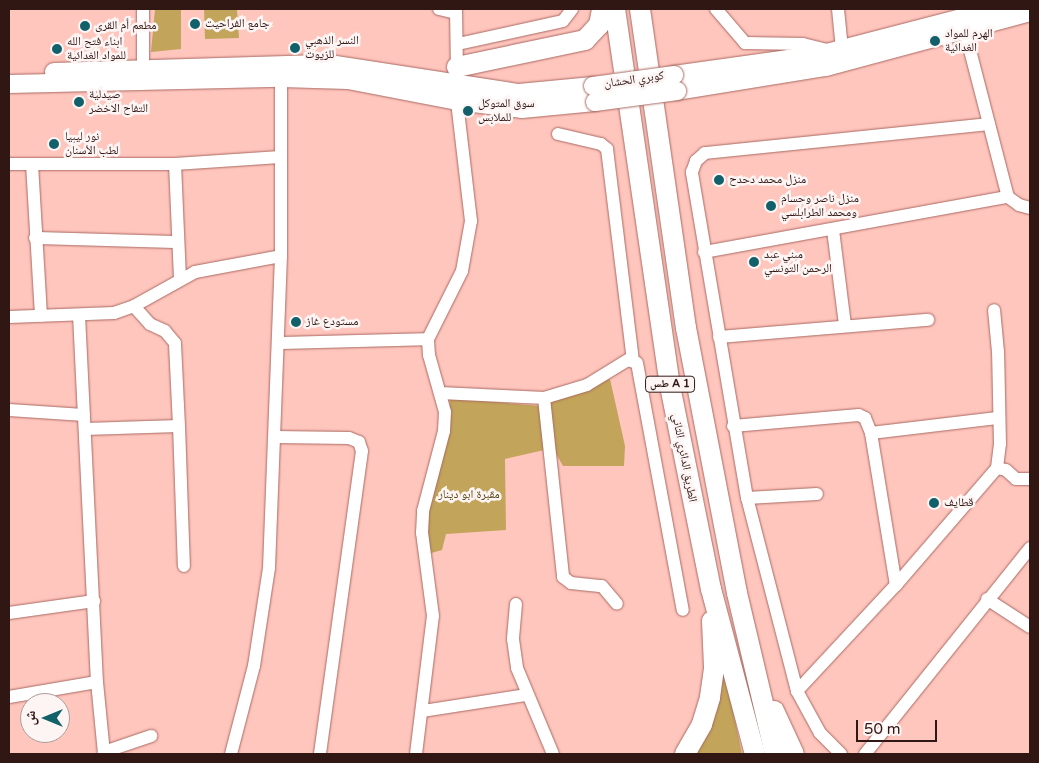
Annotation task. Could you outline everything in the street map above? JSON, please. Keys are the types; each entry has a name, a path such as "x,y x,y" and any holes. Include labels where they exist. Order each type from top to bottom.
{"highway":[{"path":"457,85 585,40 599,25 602,9"},
{"name":"الطريق الدائري الثاني","path":"615,9 660,328 711,589 755,754"},
{"name":"طس A 1","path":"640,9 670,231 737,593 775,754"},
{"path":"685,754 702,724 710,697 714,667 711,589"},
{"path":"737,593 758,648 776,716 794,754"}],"main road":[{"path":"676,83 838,50 996,9"},
{"path":"676,83 826,67 965,32 1030,12"},
{"path":"9,84 43,78 144,67 329,64 457,85"},
{"path":"9,73 43,78 281,78 457,85"},
{"name":"كوبري الحشان","path":"457,85 519,93 594,94 676,83"}],"street":[{"path":"143,9 144,67"},
{"path":"416,754 423,711 433,616 422,533 423,510 444,431 441,393 429,355 428,339 462,271 469,244 471,221 457,85 458,44 456,11 439,9"},
{"path":"458,44 564,21 572,9"},
{"path":"716,9 745,43 803,44 838,50 838,9"},
{"path":"728,23 730,9"},
{"path":"965,32 1008,197 1019,205 1030,208"},
{"path":"231,754 254,666 269,568 281,256 281,78"},
{"path":"841,754 820,733 797,691 747,498 733,426 692,172 696,160 705,153 989,124"},
{"path":"558,134 601,144 607,149 633,360 637,363 683,610"},
{"path":"9,164 175,164 280,157"},
{"path":"32,164 41,316"},
{"path":"175,164 180,278"},
{"path":"704,252 1008,197"},
{"path":"833,230 845,325"},
{"path":"35,238 177,242"},
{"path":"9,317 114,313 134,306 180,278 225,265 281,256"},
{"path":"134,306 150,324 165,331 175,343 184,566"},
{"path":"797,691 896,585 997,468 1000,444 997,418 998,352 994,310"},
{"path":"80,315 97,682 104,753 151,736"},
{"path":"718,337 845,325 928,320"},
{"path":"278,343 428,339"},
{"path":"441,393 544,398 587,385 633,360"},
{"path":"544,398 562,577 570,583 602,586 617,604"},
{"path":"9,410 84,415"},
{"path":"733,426 860,415 865,418 870,433 896,585"},
{"path":"870,433 997,418"},
{"path":"85,429 179,426"},
{"path":"275,437 350,438 359,442 362,451 320,754"},
{"path":"997,468 1006,470 1016,479 1030,479"},
{"path":"747,498 817,494"},
{"path":"865,754 1030,548"},
{"path":"987,600 1030,627"},
{"path":"9,613 94,601"},
{"path":"516,604 513,639 526,695 553,754"},
{"path":"9,697 97,682"},
{"path":"423,711 526,695"}],"green space":[{"path":"155,9 204,9 181,10 181,49 151,52"},
{"path":"204,9 237,9 239,38 205,39"},
{"name":"مقبرة ابو دينار","path":"610,379 625,446 624,466 563,466 553,448 505,459 506,530 446,534 442,550 428,554 426,512 448,431 450,398 540,406"},
{"path":"716,630 742,754 685,754 688,750"}],"place":[{"name":"جامع الفراحيت","path":"195,24"},
{"name":"مطعم أم القرى","path":"85,26"},
{"name":"الهرم للمواد الغدائية","path":"935,41"},
{"name":"النسر الذهبي للزيوت","path":"295,48"},
{"name":"ابناء فتح الله للمواد الغدائية","path":"57,49"},
{"name":"صيدلية التفاح الاخضر","path":"79,102"},
{"name":"سوق المتوكل للملابس","path":"468,111"},
{"name":"نور ليبيا لطب الأسنان","path":"54,144"},
{"name":"منزل محمد دحدح","path":"719,180"},
{"name":"منزل ناصر وحسام ومحمد الطرابلسي","path":"771,206"},
{"name":"مبني عبد الرحمن التونسي","path":"754,262"},
{"name":"مستودع غاز","path":"296,322"},
{"name":"قطايف","path":"934,503"}]}
